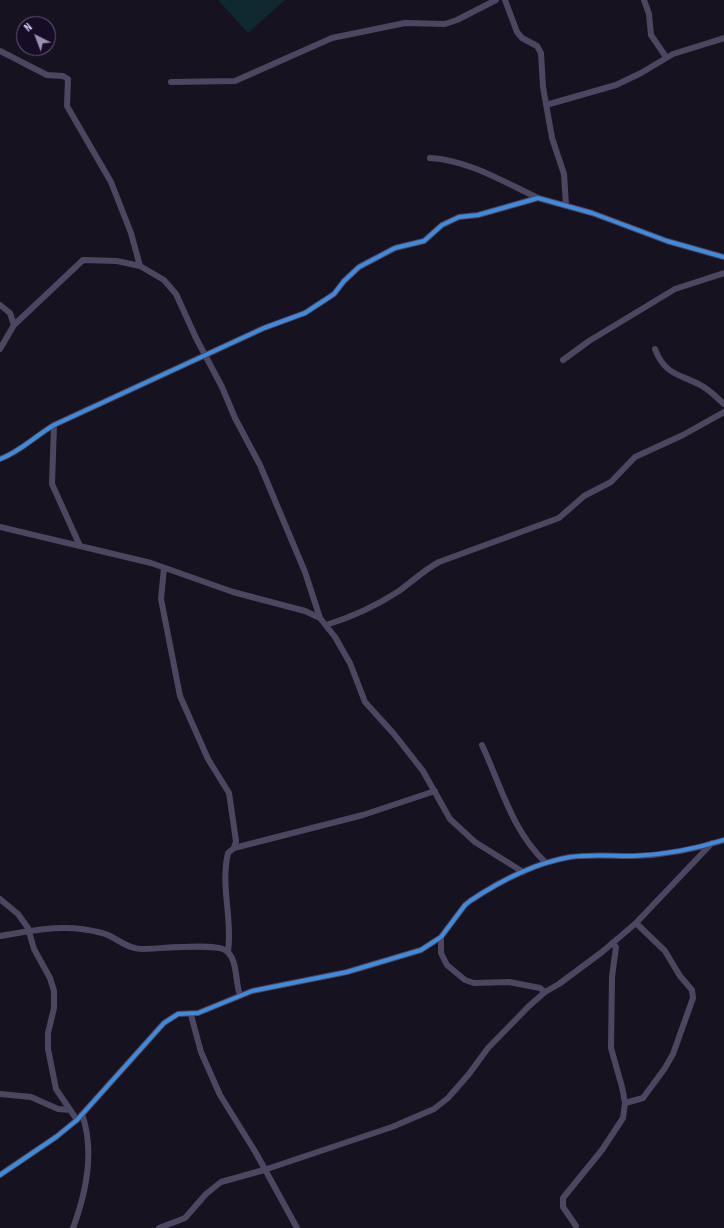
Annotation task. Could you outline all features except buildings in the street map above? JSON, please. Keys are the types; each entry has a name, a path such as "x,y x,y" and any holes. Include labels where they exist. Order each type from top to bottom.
{"street":[{"path":"171,82 235,81 332,38 405,23 445,24 457,20 496,0"},
{"path":"505,0 518,32 522,38 536,46 541,53 542,81 552,138 564,174 566,205"},
{"path":"644,0 651,35 666,57"},
{"path":"546,105 616,85 641,73 666,57 686,49 724,38"},
{"path":"0,51 47,75 63,76 68,78 67,106 111,182 131,233 140,266"},
{"path":"430,158 444,159 483,172 538,198 566,205 667,241 724,257"},
{"path":"0,458 10,455 54,425 205,357 264,328 305,313 334,294 344,281 359,267 395,248 424,241 446,222 459,217 478,216 538,198"},
{"path":"0,348 14,324 83,260 117,262 140,266 160,278 174,290 205,357 217,376 235,418 262,469 305,572 320,618 350,663 364,702 413,758 435,791 447,816 457,828 523,872"},
{"path":"563,360 590,341 675,289 724,273"},
{"path":"0,305 10,313 14,324"},
{"path":"655,349 662,363 675,375 704,387 724,404"},
{"path":"326,625 358,614 386,599 426,569 439,562 559,518 584,496 611,482 635,457 683,435 724,412"},
{"path":"54,425 52,484 80,546"},
{"path":"0,527 164,568 233,592 304,611 320,618"},
{"path":"164,568 161,599 168,623 180,696 212,766 229,793 236,841 234,848 228,854 224,879 230,930 228,952"},
{"path":"482,745 517,827 529,845 546,863"},
{"path":"234,848 363,815 435,791"},
{"path":"0,1175 56,1137 77,1120 164,1023 178,1014 191,1015 240,995 267,986 347,972 421,950 441,938 465,905 523,872 546,863 571,857 606,855 634,856 675,852 724,840"},
{"path":"159,1228 185,1218 206,1194 221,1182 264,1170 392,1127 434,1108 448,1098 469,1074 488,1048 546,992 559,984 636,923 712,844"},
{"path":"0,899 18,914 29,931 34,949 48,972 54,991 54,1008 48,1033 48,1049 56,1088 77,1120"},
{"path":"625,1103 643,1098 665,1068 673,1054 693,998 692,990 680,976 666,951 636,923"},
{"path":"0,936 46,928 81,928 106,934 135,948 223,949 228,952 233,961 240,995"},
{"path":"441,938 441,953 447,965 465,980 474,983 509,982 540,988 546,992"},
{"path":"576,1226 563,1207 563,1198 615,1133 623,1118 625,1103 620,1077 611,1048 612,977 616,947 612,943"},
{"path":"191,1015 201,1052 220,1095 256,1153 297,1228"},
{"path":"0,1094 32,1097 58,1109 70,1110"},
{"path":"73,1228 87,1175 88,1136 82,1114"}],"shaded area":[{"path":"218,0 285,0 248,33"}],"cycle path":[{"path":"0,459 21,448 54,425 264,328 305,313 334,294 344,281 359,267 395,248 424,241 442,225 459,217 478,215 538,198 592,213 667,241 724,257"},
{"path":"0,1175 56,1137 77,1120 164,1023 178,1014 198,1013 252,991 347,972 421,950 441,937 465,905 470,901 493,887 531,868 570,857 594,855 634,856 668,853 691,849 724,840"}]}
